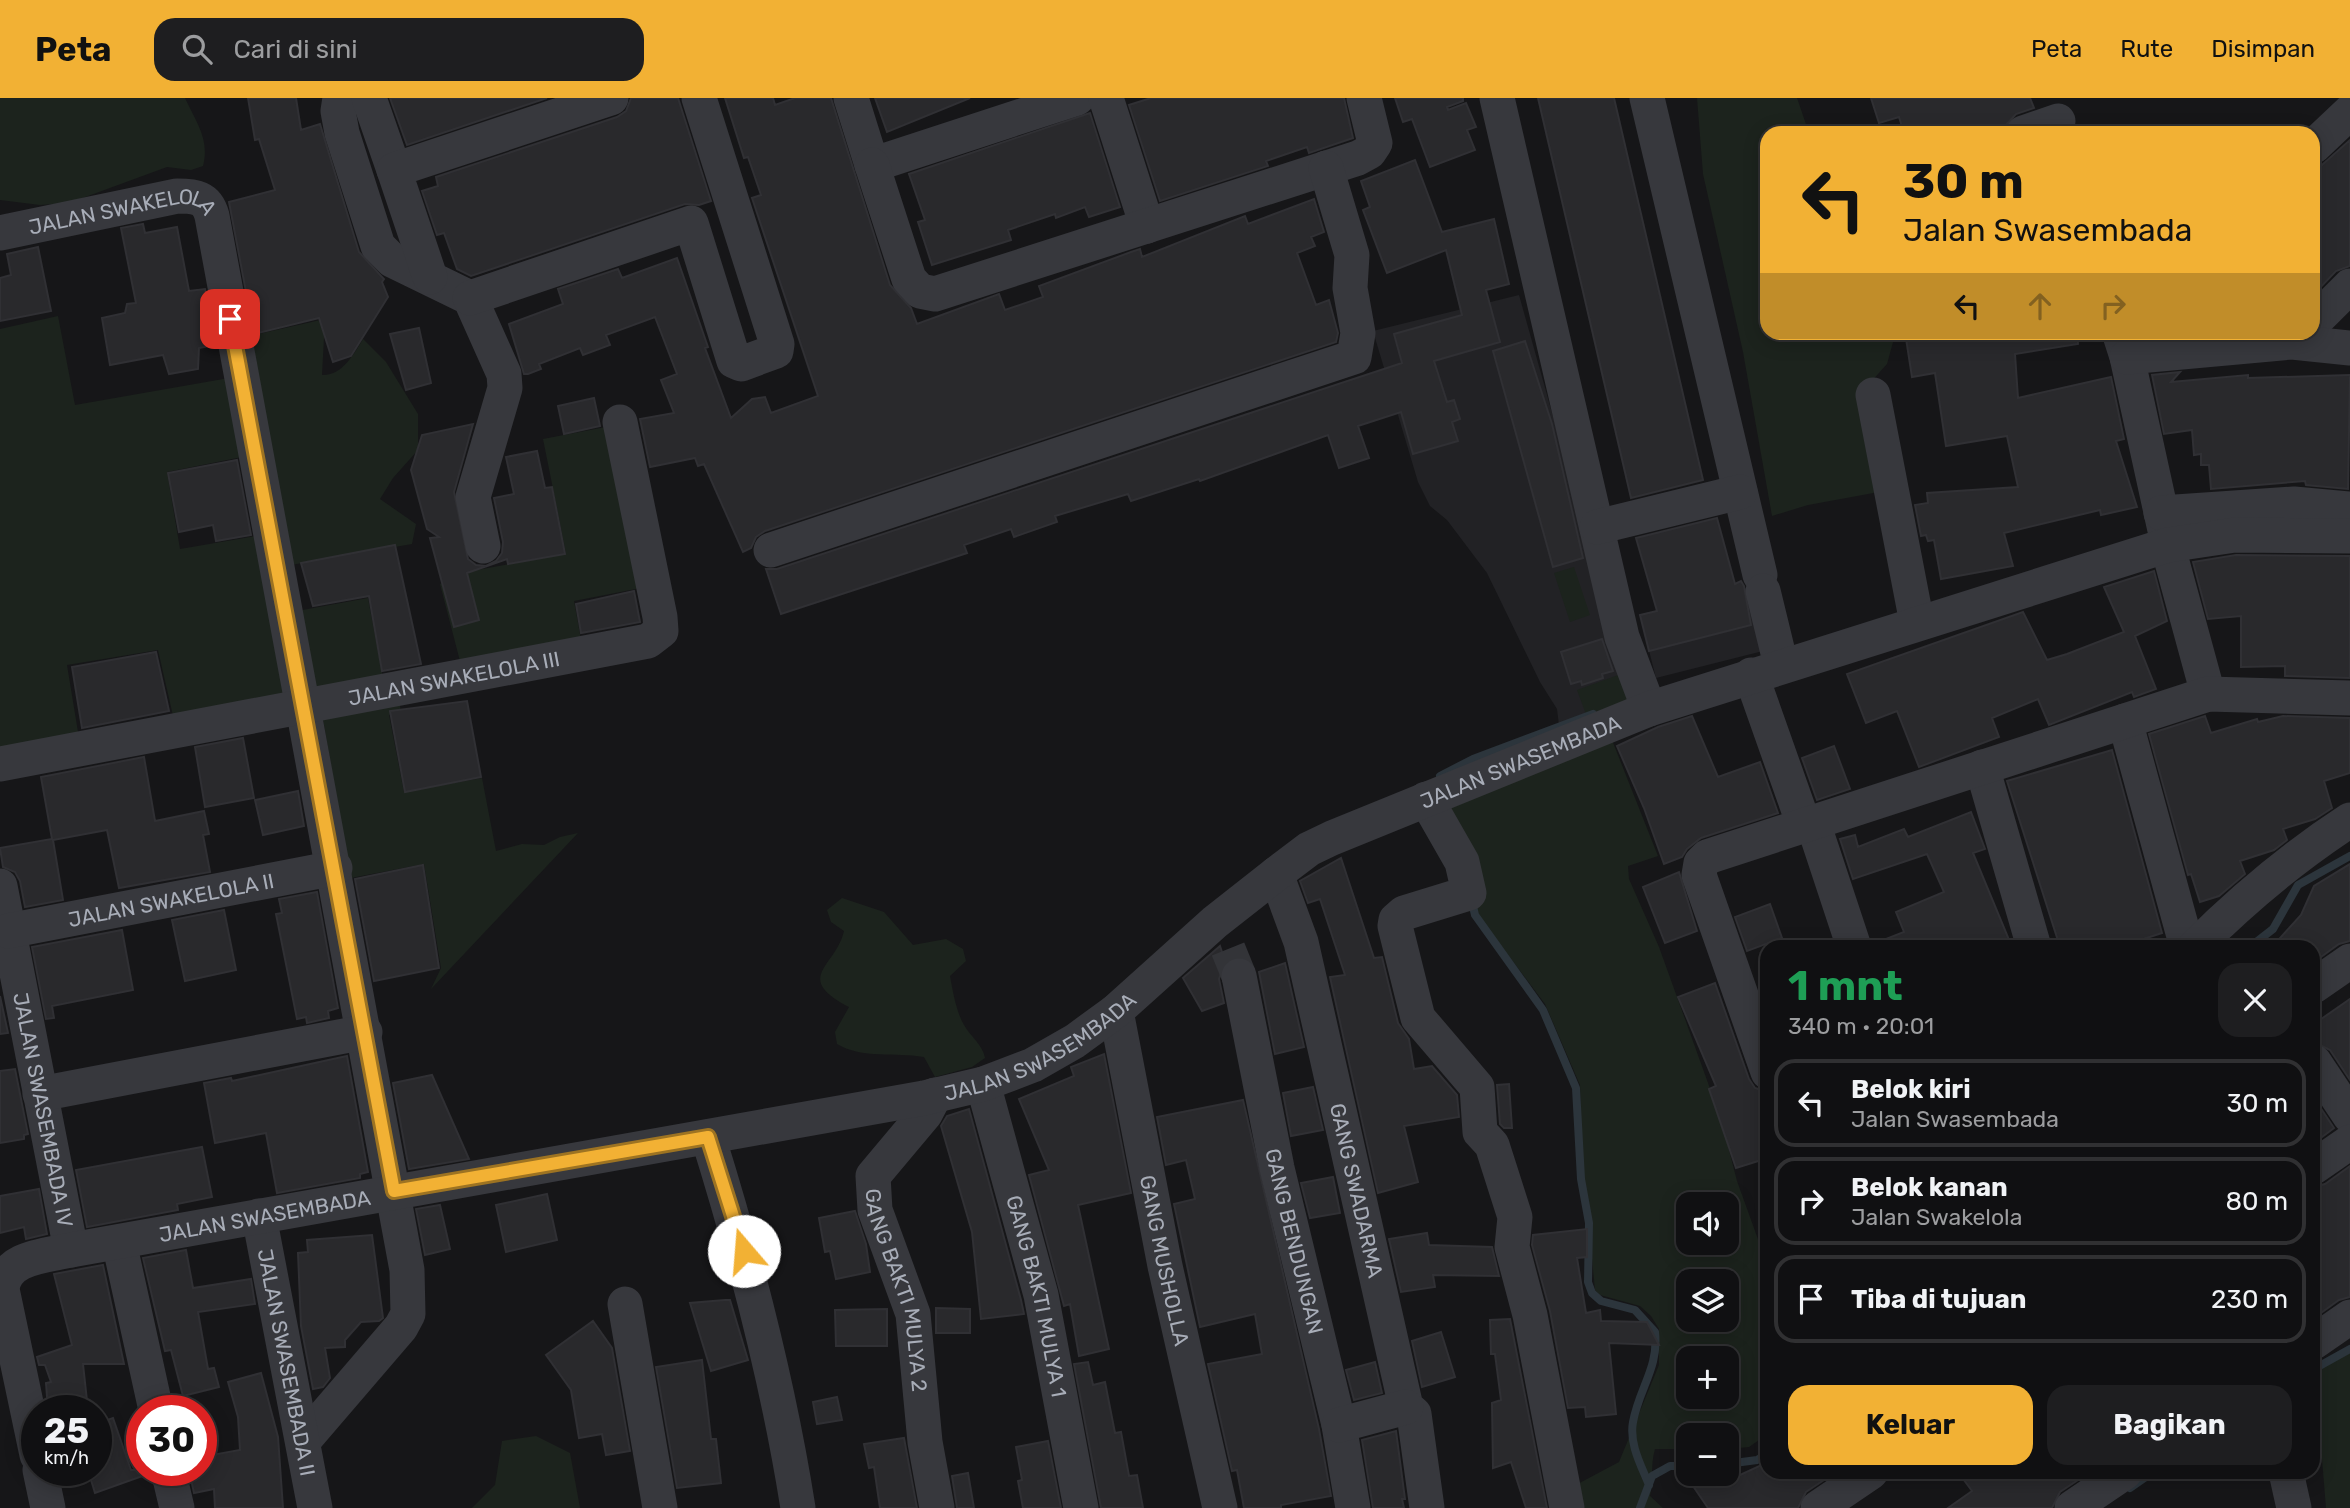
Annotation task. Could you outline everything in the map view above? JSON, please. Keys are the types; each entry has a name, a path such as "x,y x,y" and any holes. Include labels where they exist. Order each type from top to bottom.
{"street":[{"path":"341,98 338,111 342,133 378,246 392,260 470,298 504,374 505,388 473,497 483,546"},
{"path":"369,98 430,277"},
{"path":"394,170 611,98"},
{"path":"691,223 734,361 741,364 778,347 699,98"},
{"path":"850,98 909,279 920,290 935,294 1358,158 1369,152 1375,143 1364,98"},
{"path":"872,166 1077,98"},
{"path":"1106,98 1147,226"},
{"path":"1497,98 1622,637 1649,709"},
{"path":"1647,98 1761,583 1766,670 1809,824 1851,940"},
{"path":"2320,140 2350,112"},
{"path":"2038,126 2057,117"},
{"path":"771,550 1354,357 1358,333 1350,288 1353,265 1326,168"},
{"name":"JALAN SWAKELOLA","path":"0,233 177,196 196,196 210,208 335,868 407,1270 408,1314 401,1327 304,1440"},
{"path":"470,298 734,209"},
{"path":"2320,315 2350,286"},
{"path":"2320,338 2350,348"},
{"path":"2192,340 2123,345 2165,529 2207,694"},
{"path":"1873,395 1917,623"},
{"name":"JALAN SWAKELOLA III","path":"0,764 305,709 648,641 662,631 620,422"},
{"path":"1597,527 1740,492"},
{"path":"2165,529 2294,504 2350,509"},
{"path":"2165,529 2235,535 2350,536"},
{"name":"JALAN SWASEMBADA","path":"24,1395 2,1289 3,1278 18,1263 71,1250 708,1137 983,1084 1033,1065 1116,1010 1227,949 1276,874 1309,849 1649,709 1917,623 2165,529"},
{"path":"1760,1049 1699,875 1701,863 1707,857 2207,694 2350,698"},
{"path":"2125,721 2185,940"},
{"path":"1982,767 2032,940"},
{"path":"1426,800 1462,862 1469,893 1404,913 1396,920 1395,926 1418,1018 1477,1087 1480,1132 1492,1145 1515,1217 1512,1247 1530,1315 1567,1508"},
{"path":"2202,940 2246,895 2290,860 2349,821"},
{"name":"JALAN SWAKELOLA II","path":"8,931 335,868"},
{"name":"GANG SWADARMA","path":"1276,874 1301,942 1406,1407 1414,1414 1427,1508"},
{"name":"JALAN SWASEMBADA IV","path":"0,886 71,1250"},
{"name":"GANG BENDUNGAN","path":"1227,949 1339,1425 1353,1508"},
{"path":"2320,982 2350,961"},
{"name":"GANG MUSHOLLA","path":"1116,1010 1165,1266 1220,1508"},
{"path":"40,1094 365,1031"},
{"path":"2320,1071 2350,1116"},
{"name":"GANG BAKTI MULYA 1","path":"983,1084 1041,1295 1081,1508"},
{"name":"GANG BAKTI MULYA 2","path":"935,1095 925,1114 873,1176 874,1210 913,1314 925,1442 937,1508"},
{"path":"708,1137 744,1251 775,1383 798,1508"},
{"path":"2320,1163 2350,1142"},
{"name":"JALAN SWASEMBADA II","path":"259,1216 315,1508"},
{"path":"119,1242 153,1395"},
{"path":"625,1304 660,1508"},
{"path":"2320,1338 2350,1317"},
{"path":"1339,1425 1406,1407"},
{"path":"1818,1508 1861,1479"},
{"path":"2072,1508 2114,1479"},
{"path":"2288,1479 2294,1508"},
{"path":"43,1486 48,1508"},
{"path":"172,1486 177,1508"}],"shaded area":[{"path":"0,98 185,98 203,139 203,166 191,170 167,167 69,203 40,205 0,200"},
{"path":"1697,98 1797,98 1807,126 1760,126 1760,340 1893,342 1887,364 1861,393 1879,492 1808,505 1772,516 1743,352 1703,174"},
{"path":"1519,295 1630,691 1560,733 1557,709 1540,682 1487,573 1447,520 1430,506 1418,482 1373,331"},
{"path":"58,316 75,405 229,378 242,457 167,472 180,549 256,536 290,696 174,720 158,650 67,665 79,738 0,756 0,329"},
{"path":"325,319 322,375 341,368 363,339 386,362 418,414 418,450 393,478 380,499 416,524 412,544 285,566 241,338"},
{"path":"611,426 646,587 574,601 582,645 461,665 440,584 477,570 566,554 543,439"},
{"path":"1574,567 1590,615 1570,622 1554,573"},
{"path":"1751,587 1767,650 1656,678 1640,615"},
{"path":"368,598 385,689 319,699 297,611"},
{"path":"1621,674 1630,701 1587,717 1577,690"},
{"path":"399,699 401,712 389,715 404,792 482,778 496,851 522,844 544,845 560,837 578,833 431,989 441,968 424,864 351,878 322,714"},
{"path":"1610,735 1658,856 1628,866 1629,879 1659,947 1721,1119 1737,1181 1760,1245 1760,1439 1749,1447 1739,1448 1739,1423 1676,1423 1676,1449 1655,1449 1653,1461 1650,1496 1663,1508 1564,1508 1572,1487 1619,1462 1659,1365 1659,1329 1651,1316 1640,1306 1600,1295 1595,1290 1582,1154 1580,1085 1545,1004 1478,915 1437,806"},
{"path":"842,898 884,912 913,945 946,939 963,949 966,961 950,976 952,988 961,1020 982,1049 985,1058 972,1067 935,1077 924,1057 857,1052 837,1044 835,1032 849,1007 832,997 823,988 820,979 844,931 831,922 827,910"},
{"path":"2350,1350 2350,1508 2326,1508 2320,1435 2320,1367"},
{"path":"536,1436 570,1453 580,1508 472,1508 495,1485 502,1441"}],"building":[{"path":"248,98 296,98 301,130 320,124 359,252 384,279 382,282 388,297 351,356 333,362 319,318 254,334 229,202 275,190 259,139 255,140"},
{"path":"390,98 547,98 407,145"},
{"path":"631,98 678,98 711,201 699,205 685,204 471,276 457,269 444,233 437,235 422,191 438,186 436,177 617,117 626,111"},
{"path":"725,98 773,98 775,105 795,98 831,98 890,285 911,308 917,324 999,294 1005,310 1043,297 1039,286 1131,252 1140,249 1142,257 1245,216 1248,224 1314,199 1324,232 1311,237 1315,246 1297,253 1316,305 1329,300 1338,333 1336,342 765,531 756,537 751,548 743,552 704,464 698,466 695,458 650,467 640,419 674,413 661,380 677,374 655,317 606,335 610,345 583,355 580,348 539,364 541,369 528,374 524,374 509,324 563,304 558,289 618,269 622,278 677,258 708,347 705,348 731,418 752,399 765,397 771,413 818,396 752,198 761,195 748,157 744,158"},
{"path":"875,98 970,98 887,132"},
{"path":"1151,98 1344,98 1353,138 1309,153 1307,147 1266,161 1268,166 1160,201 1129,105"},
{"path":"1395,98 1463,98 1463,101 1447,107 1448,110 1466,103 1476,127 1467,130 1475,150 1430,167 1412,119 1403,122"},
{"path":"1538,98 1614,98 1703,480 1631,498"},
{"path":"1871,98 2030,98 2034,108 2016,114 2005,126 1902,126 1899,117 1879,123"},
{"path":"1090,113 1120,207 1089,217 1085,207 1056,218 1055,214 1008,230 1011,240 932,265 918,222 925,220 909,174"},
{"path":"2350,140 2350,266 2336,271 2320,288 2320,167"},
{"path":"1415,160 1442,232 1494,219 1509,284 1486,290 1500,342 1434,361 1447,402 1454,400 1460,419 1452,422 1458,441 1413,454 1401,412 1358,426 1369,458 1339,468 1328,435 1200,481 1199,479 1131,501 1128,494 1055,516 1057,522 1014,537 1011,529 964,545 967,553 781,614 766,569 777,569 1402,363 1394,334 1462,315 1446,250 1387,273 1363,210 1370,207 1361,181"},
{"path":"143,224 145,233 177,227 189,291 205,289 215,345 199,348 198,369 169,374 163,355 110,365 102,318 125,313 127,304 136,303 121,228"},
{"path":"38,247 51,311 0,321 0,278 11,275 7,254"},
{"path":"419,328 431,383 406,390 390,334"},
{"path":"1906,340 2078,340 2078,344 2015,354 2018,398 2111,377 2124,439 2116,441 2137,507 2101,515 2100,510 2004,533 2013,566 1941,579 1934,540 1928,541 1926,535 1921,536 1915,505 1928,503 1927,493 2018,487 2007,436 1946,446 1935,373 1912,377"},
{"path":"1525,341 1552,424 1583,558 1553,567 1493,351"},
{"path":"2180,372 2171,382 2248,375 2248,378 2350,375 2348,489 2306,485 2305,481 2211,489 2209,465 2201,465 2201,454 2194,455 2192,430 2164,434 2152,375"},
{"path":"594,398 600,426 564,434 558,406"},
{"path":"473,424 454,492 468,559 476,565 486,566 496,561 502,553 503,542 494,498 514,494 506,457 537,451 545,488 552,487 565,554 508,564 507,559 467,573 479,620 454,627 430,538 439,537 427,529 411,470 422,435"},
{"path":"237,460 251,535 216,541 213,525 179,532 168,473"},
{"path":"1717,518 1735,584 1741,581 1744,586 1751,625 1649,651 1640,615 1657,611 1636,538"},
{"path":"395,545 421,664 382,671 369,596 313,606 301,563"},
{"path":"2236,555 2350,556 2350,678 2285,676 2285,666 2241,667 2241,616 2208,619 2193,562"},
{"path":"2154,571 2167,621 2135,636 2156,689 2134,697 2132,692 2049,725 2038,699 1992,718 1999,737 1919,767 1897,711 1866,723 1847,674 2023,612 2047,660 2067,654 2124,632 2104,587"},
{"path":"634,591 640,622 581,633 576,604"},
{"path":"1602,639 1613,671 1602,674 1603,678 1582,685 1581,681 1571,684 1561,652"},
{"path":"156,652 169,711 82,728 72,667"},
{"path":"467,701 481,777 405,792 390,711"},
{"path":"1692,716 1718,777 1760,762 1778,813 1701,838 1687,849 1682,857 1664,864 1644,808 1617,746 1658,727"},
{"path":"2205,716 2211,733 2257,719 2258,722 2283,716 2350,718 2350,773 2324,781 2332,808 2315,819 2283,829 2287,840 2274,850 2240,861 2245,874 2219,896 2200,902 2191,874 2188,875 2149,734"},
{"path":"243,738 254,798 205,807 195,747"},
{"path":"1834,746 1850,789 1817,800 1802,758"},
{"path":"2112,750 2162,933 2140,940 2058,940 2007,781"},
{"path":"144,757 155,821 204,811 209,834 203,835 210,872 119,888 107,830 53,840 63,900 25,907 20,881 15,872 3,867 0,848 52,839 41,777"},
{"path":"298,791 304,826 263,835 255,800"},
{"path":"1971,812 1985,849 1973,853 2009,940 1883,940 1904,932 1896,912 1944,892 1927,854 1853,879 1840,839 1855,835 1858,847 1904,829 1908,837"},
{"path":"1341,858 1374,958 1382,957 1398,1023 1409,1039 1414,1069 1432,1066 1457,1095 1459,1117 1404,1126 1418,1182 1378,1193 1330,977 1345,975 1320,899 1308,903 1300,881"},
{"path":"2350,864 2350,941 2339,944 2320,958 2320,940 2278,940 2301,915 2314,886"},
{"path":"423,865 439,968 374,981 355,879"},
{"path":"1679,872 1697,931 1665,943 1643,887"},
{"path":"317,892 338,1008 328,1011 329,1018 307,1023 306,1017 297,1019 276,914 282,913 279,899"},
{"path":"1770,904 1782,938 1760,940 1760,946 1747,951 1735,917"},
{"path":"224,910 236,970 185,981 172,920"},
{"path":"122,930 133,990 52,1006 54,1018 46,1019 32,947"},
{"path":"1220,946 1225,961 1219,979 1224,1003 1202,1011 1183,978"},
{"path":"1285,963 1304,1047 1275,1054 1259,972"},
{"path":"1715,983 1749,1079 1755,1088 1760,1090 1760,1160 1736,1168 1709,1089 1716,1086 1678,997"},
{"path":"0,996 8,1033 0,1034"},
{"path":"2350,999 2350,1080 2330,1050 2320,1045 2320,1020"},
{"path":"1104,1054 1131,1193 1078,1205 1109,1349 1079,1356 1070,1304 1064,1306 1029,1175 1049,1170 1019,1099 1074,1076 1071,1067"},
{"path":"347,1056 368,1172 360,1174 360,1178 277,1193 266,1133 215,1143 204,1083 231,1078 232,1081"},
{"path":"15,1069 28,1134 24,1135 24,1139 0,1143 0,1071"},
{"path":"432,1075 469,1159 409,1169 393,1083"},
{"path":"1509,1084 1512,1128 1504,1128 1500,1124 1497,1085"},
{"path":"1313,1087 1323,1130 1291,1136 1283,1093"},
{"path":"1243,1100 1319,1429 1331,1496 1281,1505 1281,1508 1244,1508 1237,1470 1232,1471 1208,1364 1262,1354 1255,1314 1200,1327 1174,1204 1195,1199 1186,1160 1166,1165 1157,1117"},
{"path":"2320,1107 2334,1128 2320,1138"},
{"path":"969,1109 1024,1314 981,1319 972,1232 941,1126 947,1116"},
{"path":"202,1147 212,1197 177,1204 178,1210 87,1227 76,1170"},
{"path":"2350,1166 2350,1297 2339,1300 2320,1314 2320,1185"},
{"path":"1333,1177 1340,1213 1310,1218 1301,1183"},
{"path":"39,1189 47,1234 26,1239 24,1227 0,1233 0,1196"},
{"path":"547,1194 557,1240 506,1252 496,1205"},
{"path":"440,1205 450,1249 425,1255 416,1209"},
{"path":"855,1211 866,1244 870,1272 836,1279 830,1251 825,1252 819,1218"},
{"path":"1587,1229 1587,1257 1577,1258 1586,1313 1600,1310 1601,1321 1647,1322 1659,1345 1609,1343 1616,1414 1586,1417 1585,1407 1568,1408 1550,1311 1532,1245 1533,1235"},
{"path":"1427,1233 1429,1245 1492,1247 1499,1276 1433,1275 1435,1287 1401,1292 1389,1239"},
{"path":"372,1235 383,1318 379,1321 361,1322 345,1340 345,1347 325,1348 330,1378 323,1387 313,1389 301,1326 298,1253 308,1252 307,1240"},
{"path":"186,1250 193,1288 251,1279 255,1304 198,1312 208,1369 214,1368 219,1387 183,1395 171,1350 165,1351 143,1258"},
{"path":"103,1265 124,1364 83,1364 86,1395 47,1395 46,1383 51,1382 45,1365 39,1365 37,1357 72,1345 54,1274"},
{"path":"730,1300 748,1360 711,1371 690,1303"},
{"path":"936,1308 970,1309 970,1333 936,1333"},
{"path":"887,1309 887,1346 836,1346 835,1310"},
{"path":"1510,1319 1547,1508 1526,1508 1511,1462 1493,1468 1492,1403 1501,1400 1495,1354 1491,1354 1490,1320"},
{"path":"593,1321 612,1348 630,1451 606,1455 602,1434 579,1438 571,1390 546,1355"},
{"path":"1441,1332 1455,1377 1422,1387 1412,1341"},
{"path":"702,1360 711,1439 716,1439 721,1483 677,1488 656,1367"},
{"path":"1088,1362 1093,1385 1105,1382 1115,1433 1121,1432 1129,1476 1137,1475 1143,1508 1101,1508 1074,1364"},
{"path":"1375,1362 1382,1393 1354,1400 1346,1370"},
{"path":"261,1373 278,1437 283,1508 215,1508 214,1489 194,1493 192,1486 217,1486 217,1454 240,1450 238,1417 228,1382"},
{"path":"837,1397 842,1420 817,1424 813,1402"},
{"path":"112,1418 126,1456 126,1482 95,1493 93,1486 112,1486"},
{"path":"1396,1431 1404,1508 1373,1508 1362,1440"},
{"path":"904,1438 917,1508 880,1508 874,1467 869,1468 864,1444"},
{"path":"1048,1441 1061,1508 1023,1508 1018,1481 1022,1480 1016,1447"},
{"path":"1760,1466 1760,1479 1826,1479 1806,1492 1798,1508 1708,1508 1693,1486 1739,1486 1739,1475"},
{"path":"968,1473 974,1508 957,1508 952,1476"},
{"path":"1963,1479 2080,1479 2060,1492 2052,1508 1948,1508 1972,1491"}],"waterway":[{"path":"1440,776 1473,759 1593,714"},
{"path":"2259,940 2273,929 2298,885 2350,856"},
{"path":"1472,902 1475,915 1543,1010 1576,1088 1581,1179 1589,1223 1588,1282 1592,1293 1601,1301 1635,1310 1655,1332 1654,1356 1632,1430 1636,1454 1649,1485"},
{"path":"2320,1366 2350,1349"},
{"path":"1739,1462 1760,1458"},
{"path":"1640,1508 1652,1476 1670,1466 1676,1466"},
{"path":"2130,1488 2143,1479"}],"tunnel":[{"path":"1228,949 1239,976"}],"route":[{"path":"230,319 394,1191 708,1137 744,1251"}]}
